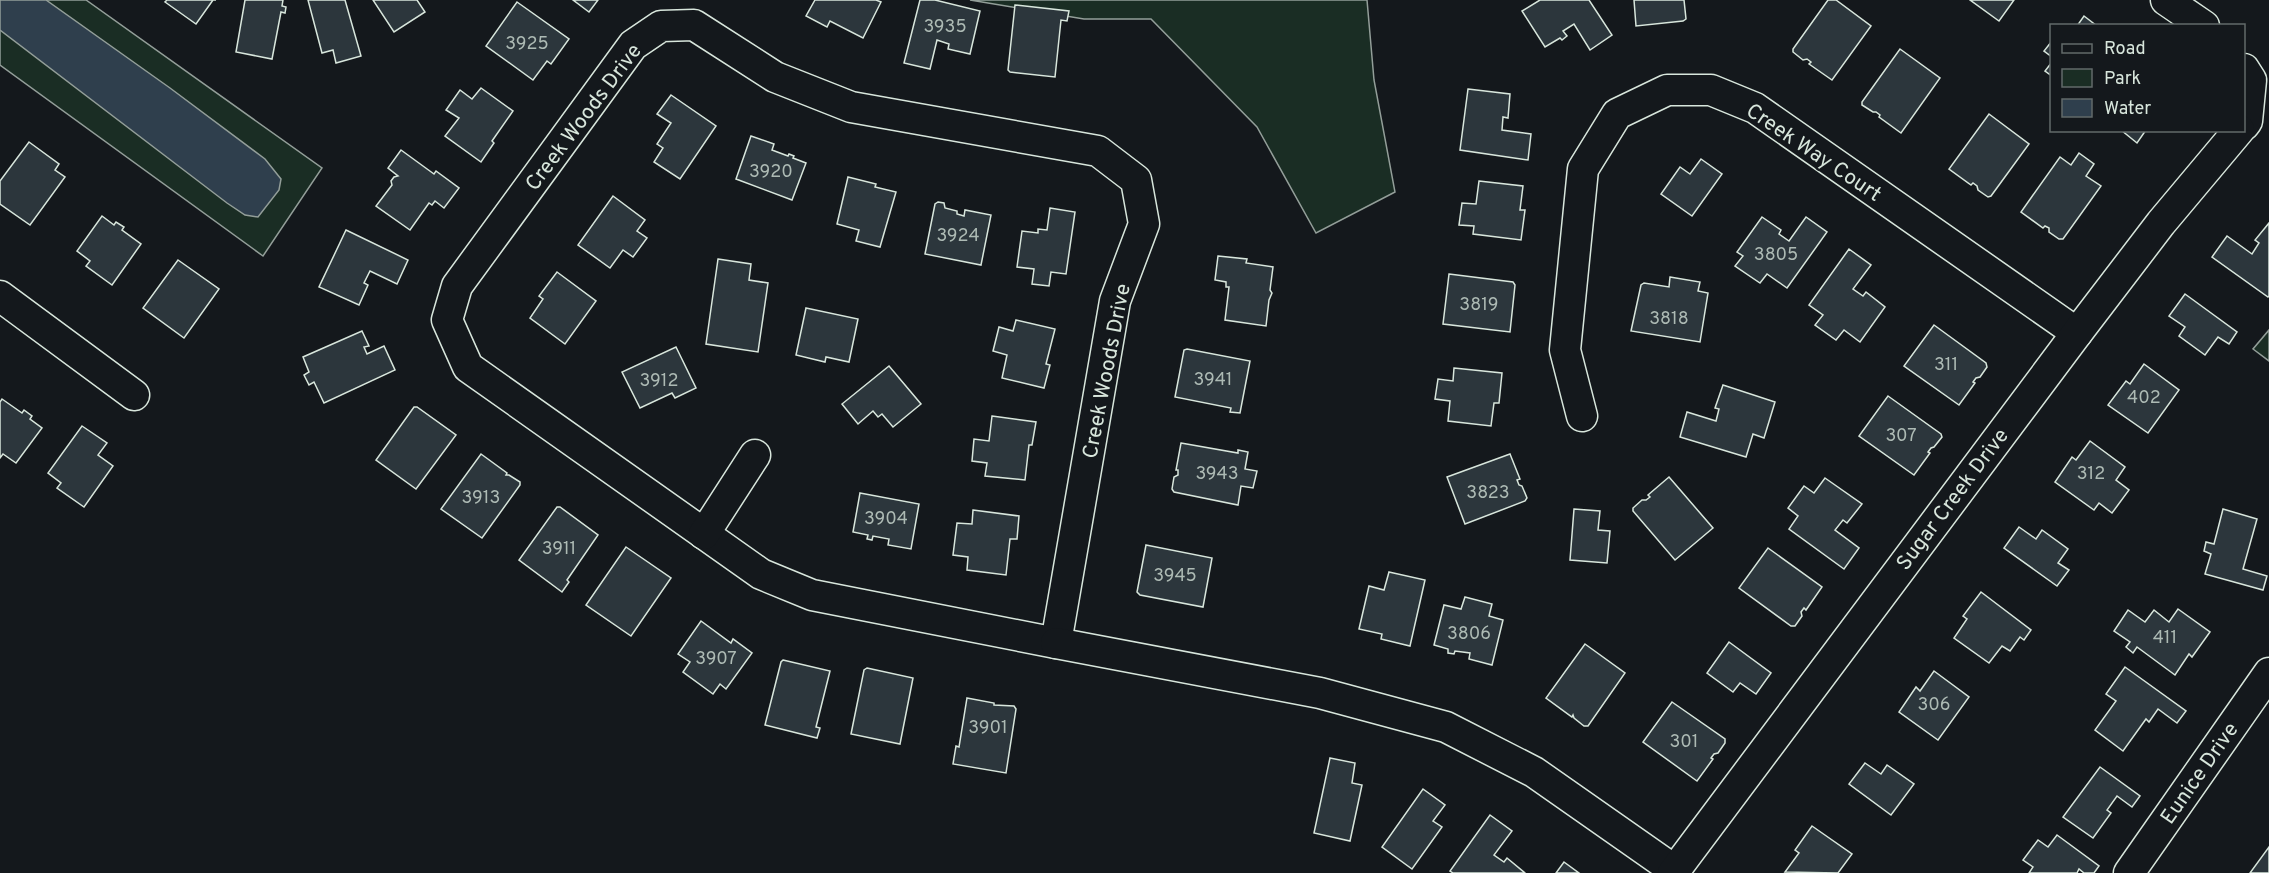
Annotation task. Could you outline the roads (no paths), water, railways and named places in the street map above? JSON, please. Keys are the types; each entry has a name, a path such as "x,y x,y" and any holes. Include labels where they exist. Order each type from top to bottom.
{"street":[{"path":"2166,0 2201,24"},
{"name":"Creek Woods Drive","path":"1056,643 1115,301 1144,224 1137,180 1098,151 852,107 775,77 694,25 661,26 633,45 457,286 447,320 468,366 761,574 812,595 1056,643 1320,693 1446,727 1534,772 1673,872"},
{"path":"2245,124 2247,121 2247,75"},
{"name":"Creek Way Court","path":"1582,416 1565,350 1583,169 1617,114 1667,90 1711,90 1755,108 2077,333"},
{"name":"Sugar Creek Drive","path":"1673,872 2077,333 2161,223 2237,132"},
{"path":"0,296 134,395"},
{"path":"704,534 755,455"},
{"name":"Eunice Drive","path":"2129,873 2269,673"}],"water":[{"path":"0,0 46,0 265,159 281,179 279,190 258,217 245,215 227,203 0,30"}]}
